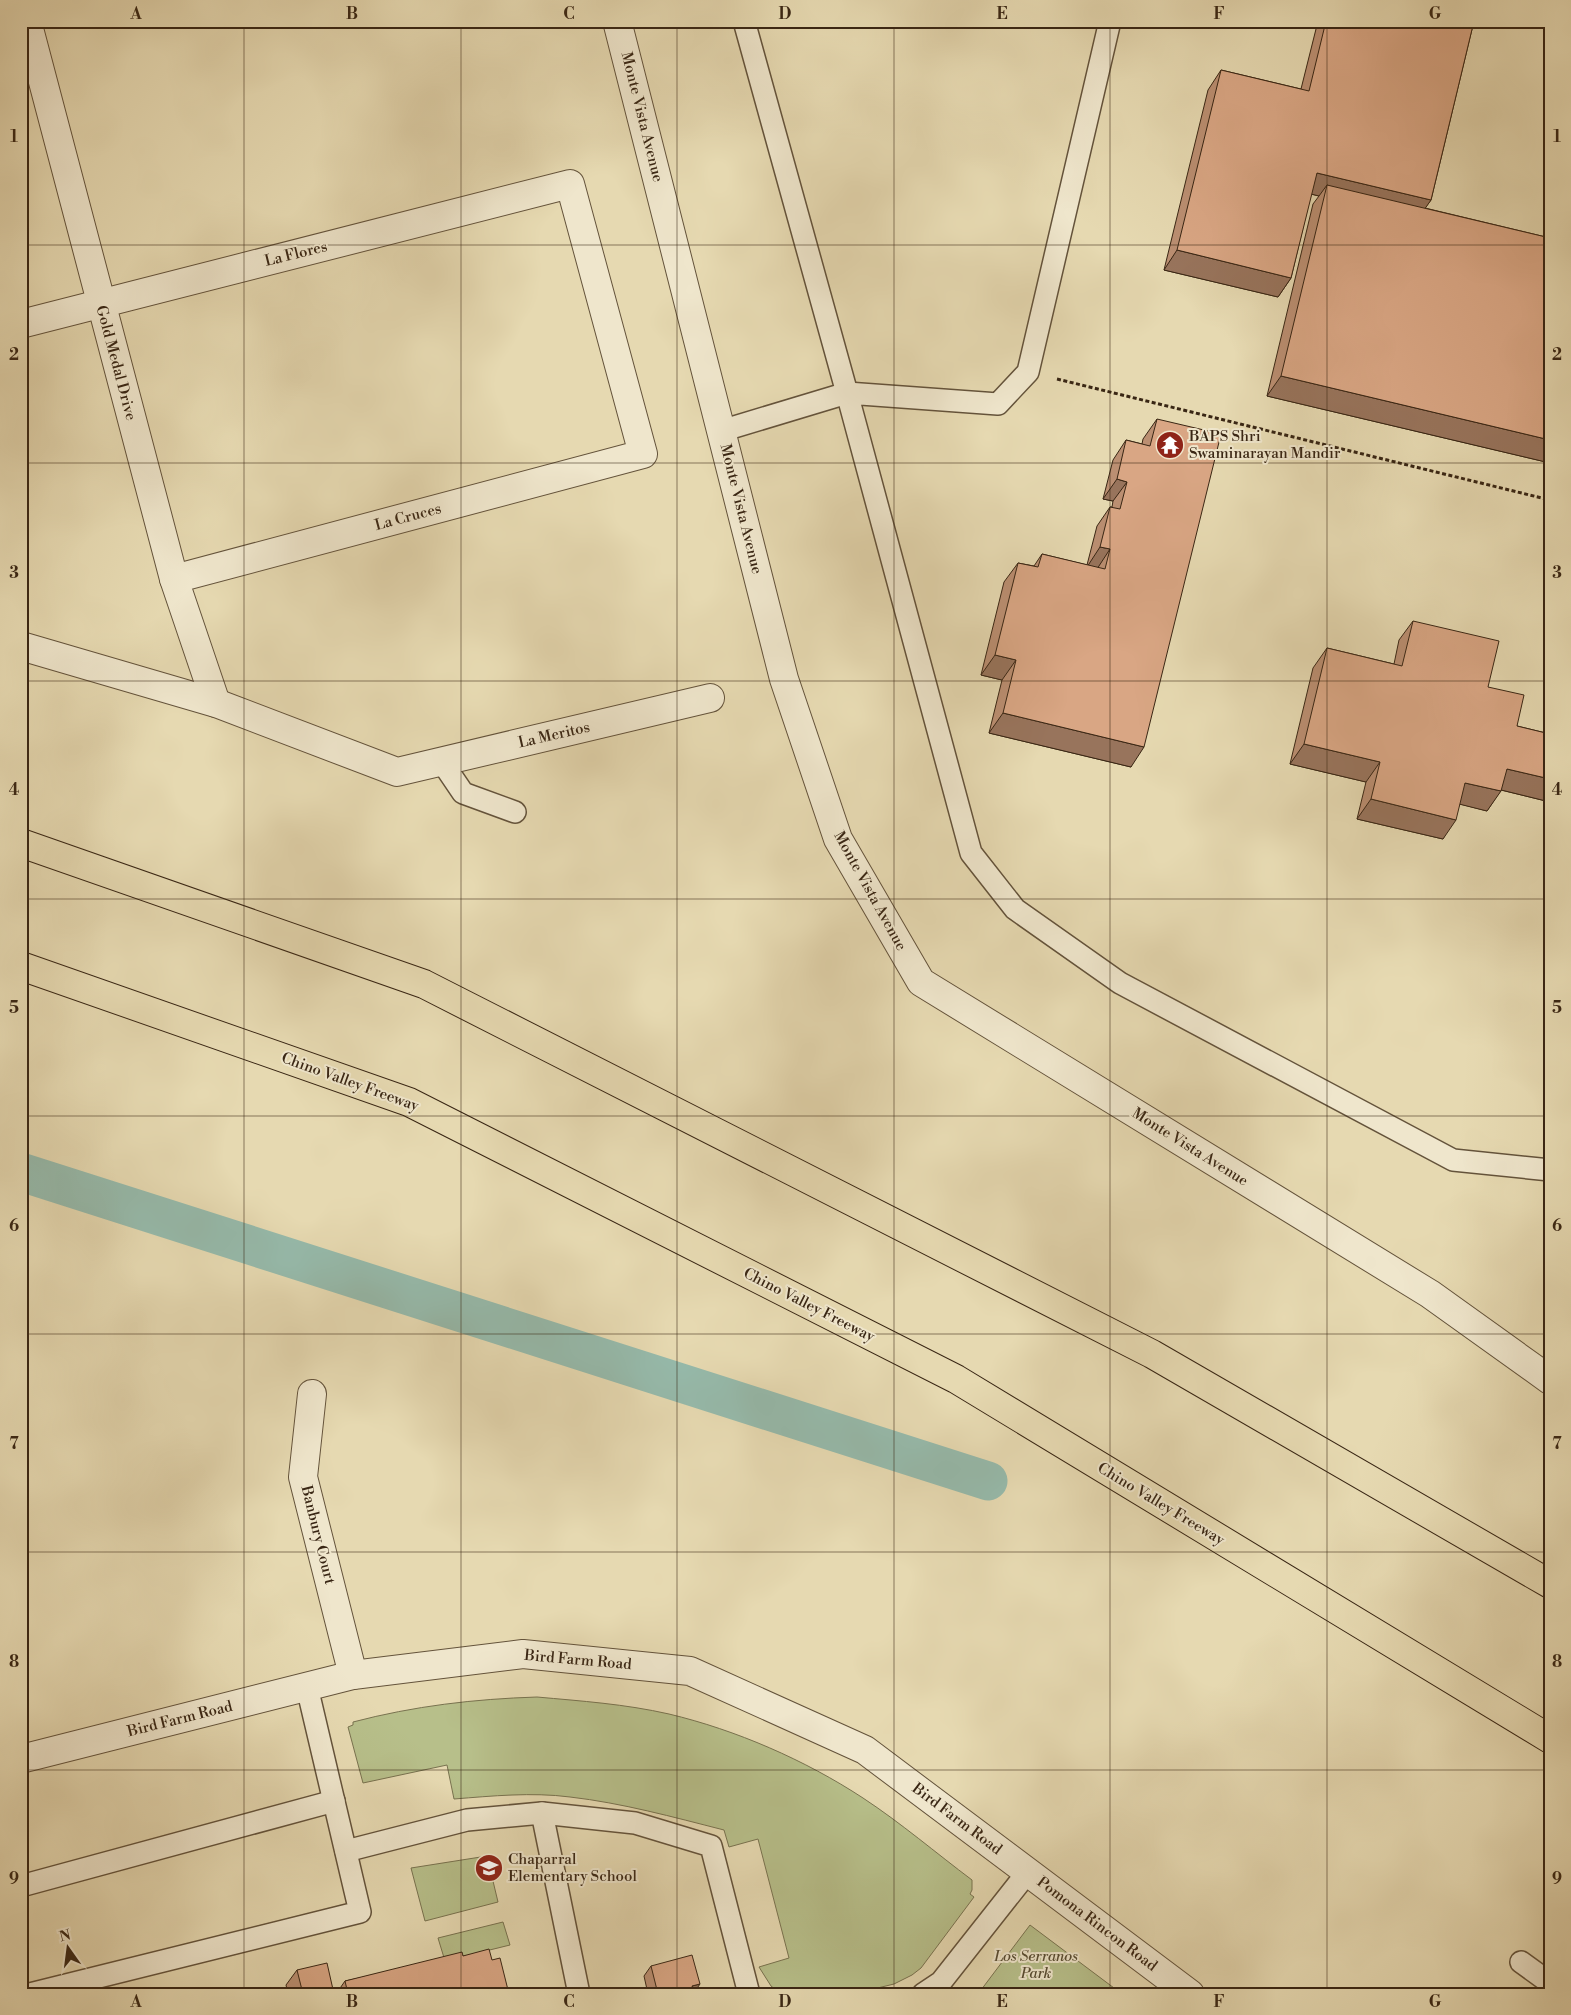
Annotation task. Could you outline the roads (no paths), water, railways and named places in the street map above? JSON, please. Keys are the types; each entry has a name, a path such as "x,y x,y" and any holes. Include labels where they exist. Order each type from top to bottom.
{"highway":[{"path":"21,843 424,984 1152,1354 1550,1584"},
{"name":"Chino Valley Freeway","path":"21,966 408,1102 444,1119 956,1379 1550,1739"}],"street":[{"name":"Monte Vista Avenue","path":"617,21 784,679 838,839 921,982 1430,1294 1550,1380"},
{"name":"Gold Medal Drive","path":"27,22 174,579 216,702"},
{"name":"La Flores","path":"21,324 570,184 643,454"},
{"name":"La Cruces","path":"174,579 643,454"},
{"path":"21,646 216,702"},
{"name":"La Meritos","path":"216,702 397,772 710,698"},
{"name":"Banbury Court","path":"312,1394 303,1477 353,1675"},
{"name":"Bird Farm Road","path":"21,1759 353,1675 523,1654 690,1671 865,1750 1027,1873"},
{"name":"Pomona Rincon Road","path":"1027,1873 1190,1994"}],"lane":[{"path":"744,21 971,853 1015,909 1120,983 1453,1160 1550,1170"},
{"path":"721,431 847,393 998,404 1028,372 1110,21"},
{"path":"442,762 463,793 515,812"},
{"path":"30,1994 360,1912 307,1687"},
{"path":"21,1886 334,1801"},
{"path":"346,1851 467,1820 542,1813 635,1823 711,1846 749,1994"},
{"path":"542,1813 579,1994"},
{"path":"923,1994 941,1982 1027,1873"},
{"path":"1521,1962 1550,1983"}],"waterway":[{"path":"21,1172 988,1481"}],"place":[{"name":"BAPS Shri Swaminarayan Mandir","path":"1170,445"},
{"name":"Chaparral Elementary School","path":"489,1868"}],"park label":[{"name":"Los Serranos Park","path":"1036,1964"}]}
